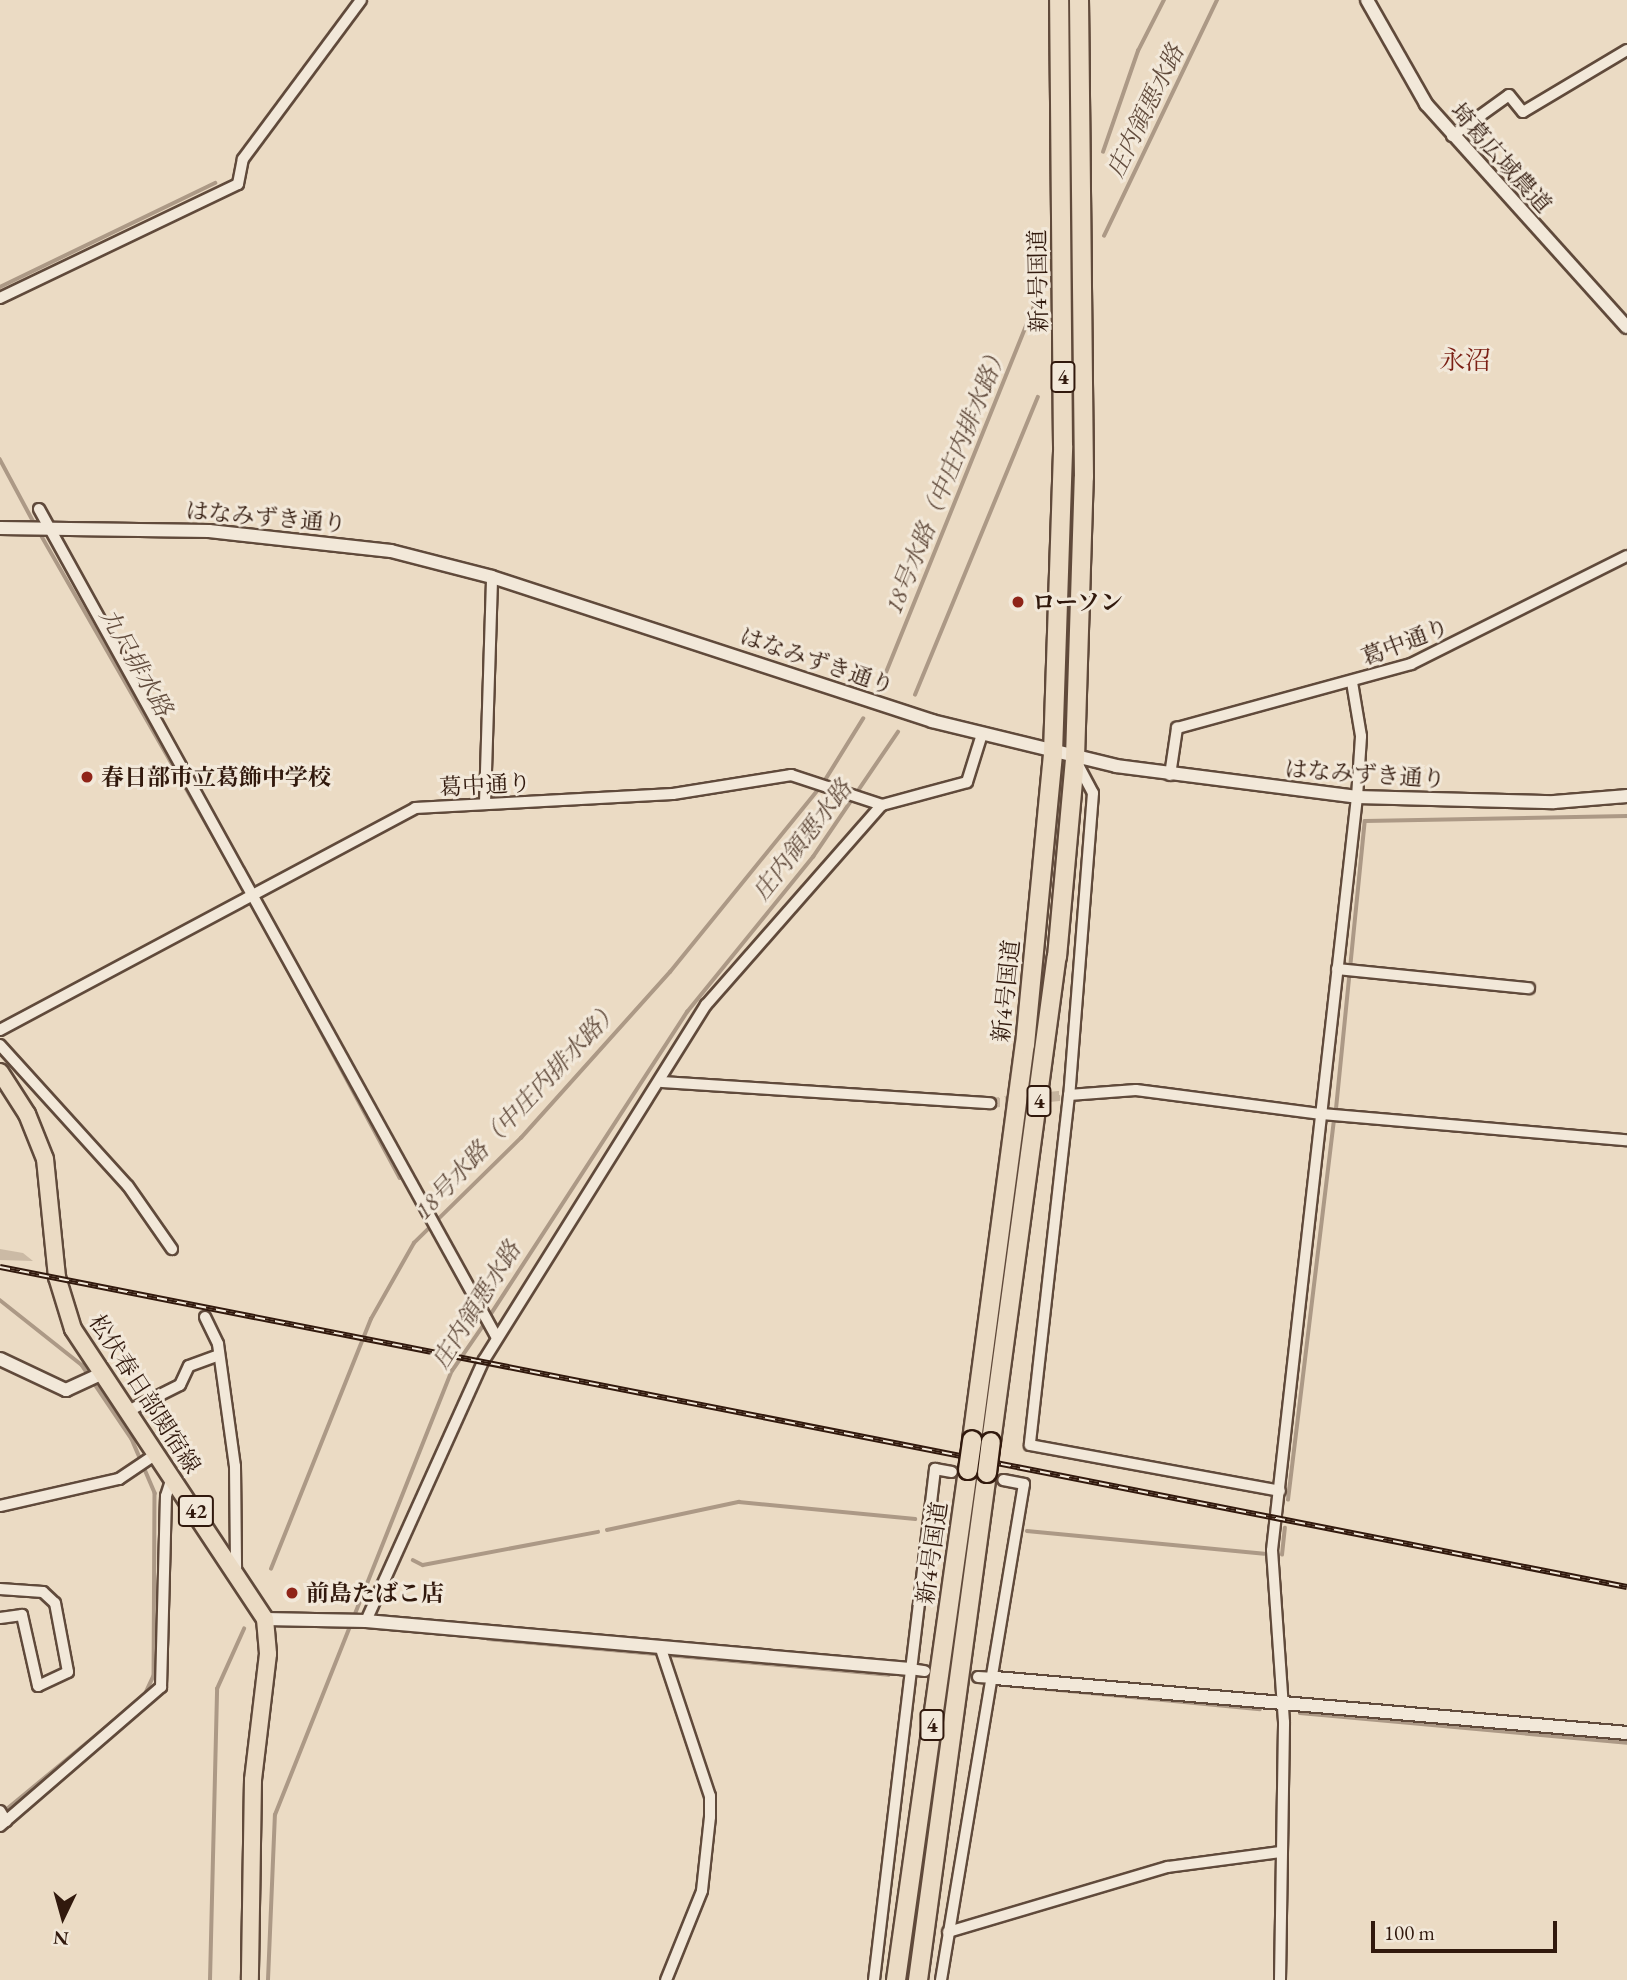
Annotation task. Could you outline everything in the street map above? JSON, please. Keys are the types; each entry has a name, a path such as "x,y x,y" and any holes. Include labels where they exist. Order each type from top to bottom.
{"highway":[{"name":"新4号国道","path":"896,1980 960,1471 972,1440 1025,1045 1052,753 1063,460 1059,0"},
{"name":"新4号国道","path":"918,1980 995,1476 991,1442 1057,957 1074,758 1084,490 1079,0"}],"main road":[{"name":"松伏春日部関宿線","path":"0,1072 27,1114 45,1159 65,1311 156,1454 236,1568 265,1619 268,1654 253,1780 250,1980"}],"street":[{"path":"0,298 238,184 243,159 361,0"},
{"name":"埼葛広域農道","path":"1367,0 1426,104 1452,136 1627,327"},
{"path":"1452,136 1509,95 1524,112 1627,50"},
{"path":"39,509 494,1334"},
{"name":"はなみずき通り","path":"0,528 314,540 492,577 982,734 1074,758 1170,775 1357,797 1554,802 1627,796"},
{"name":"葛中通り","path":"1170,775 1174,733 1182,726 1352,682 1487,631 1627,556"},
{"path":"485,803 492,577"},
{"path":"1280,1980 1282,1704 1272,1550 1357,797 1361,736 1352,682"},
{"path":"366,1621 494,1334 662,1082 706,1005 882,805 967,782 982,734"},
{"path":"1074,758 1093,793 1069,1095 1030,1446 1280,1491"},
{"name":"葛中通り","path":"0,1030 415,808 673,794 791,775 817,779 882,805"},
{"path":"1337,969 1529,988"},
{"path":"0,1045 128,1186 172,1249"},
{"path":"662,1082 990,1103"},
{"path":"1069,1095 1136,1090 1321,1114 1627,1140"},
{"path":"205,1317 219,1355 237,1490 236,1568"},
{"path":"128,1411 180,1385 189,1366 219,1355"},
{"path":"0,1359 66,1390 103,1373"},
{"path":"0,1506 119,1479 156,1454"},
{"path":"874,1980 935,1469 960,1471"},
{"path":"941,1980 995,1678 1024,1484 995,1476"},
{"path":"0,1811 3,1824 161,1688 166,1496 172,1477"},
{"path":"0,1590 43,1592 55,1603 68,1672 38,1686 22,1615 0,1618"},
{"path":"265,1619 366,1621 925,1671"},
{"path":"661,1647 710,1796 702,1891 666,1980"},
{"path":"978,1677 1627,1733"},
{"path":"948,1932 1168,1867 1281,1852"}],"shaded area":[{"path":"0,1249 23,1253 33,1261 0,1260"}],"waterway":[{"name":"18号水路（中庄内排水路）","path":"1103,152 1138,51 1164,0"},
{"name":"庄内領悪水路","path":"1104,236 1217,0"},
{"path":"0,287 215,183"},
{"name":"18号水路（中庄内排水路）","path":"881,685 1043,285"},
{"name":"庄内領悪水路","path":"915,695 1038,397"},
{"name":"九尺排水路","path":"0,459 36,526"},
{"name":"九尺排水路","path":"40,533 224,854"},
{"name":"18号水路（中庄内排水路）","path":"271,1569 371,1319 414,1243 521,1138 670,972 822,785 863,719"},
{"name":"庄内領悪水路","path":"489,1317 687,1012 813,857 898,732"},
{"path":"1336,1109 1365,821 1627,816"},
{"name":"九尺排水路","path":"280,955 400,1178"},
{"path":"1288,1500 1334,1121"},
{"path":"0,1300 82,1365 132,1439 155,1493 154,1676 145,1695"},
{"name":"庄内領悪水路","path":"268,1980 275,1815 452,1371 485,1323"},
{"path":"607,1530 739,1502 915,1519"},
{"path":"1282,1555 1285,1528"},
{"path":"1027,1531 1264,1554"},
{"path":"413,1560 423,1565 598,1532"},
{"name":"18号水路（中庄内排水路）","path":"210,1980 217,1689 244,1629"},
{"path":"488,1639 888,1675"},
{"path":"1005,1685 1260,1709"},
{"path":"2,1813 134,1704"},
{"path":"1300,1713 1627,1743"}],"tunnel":[{"path":"990,1103 1069,1095"}],"railway":[{"path":"0,1267 1627,1587"}],"place":[{"name":"ローソン","path":"1018,602"},
{"name":"春日部市立葛飾中学校","path":"87,777"},
{"name":"前島たばこ店","path":"292,1593"}],"district":[{"name":"永沼","path":"1465,361"}]}
